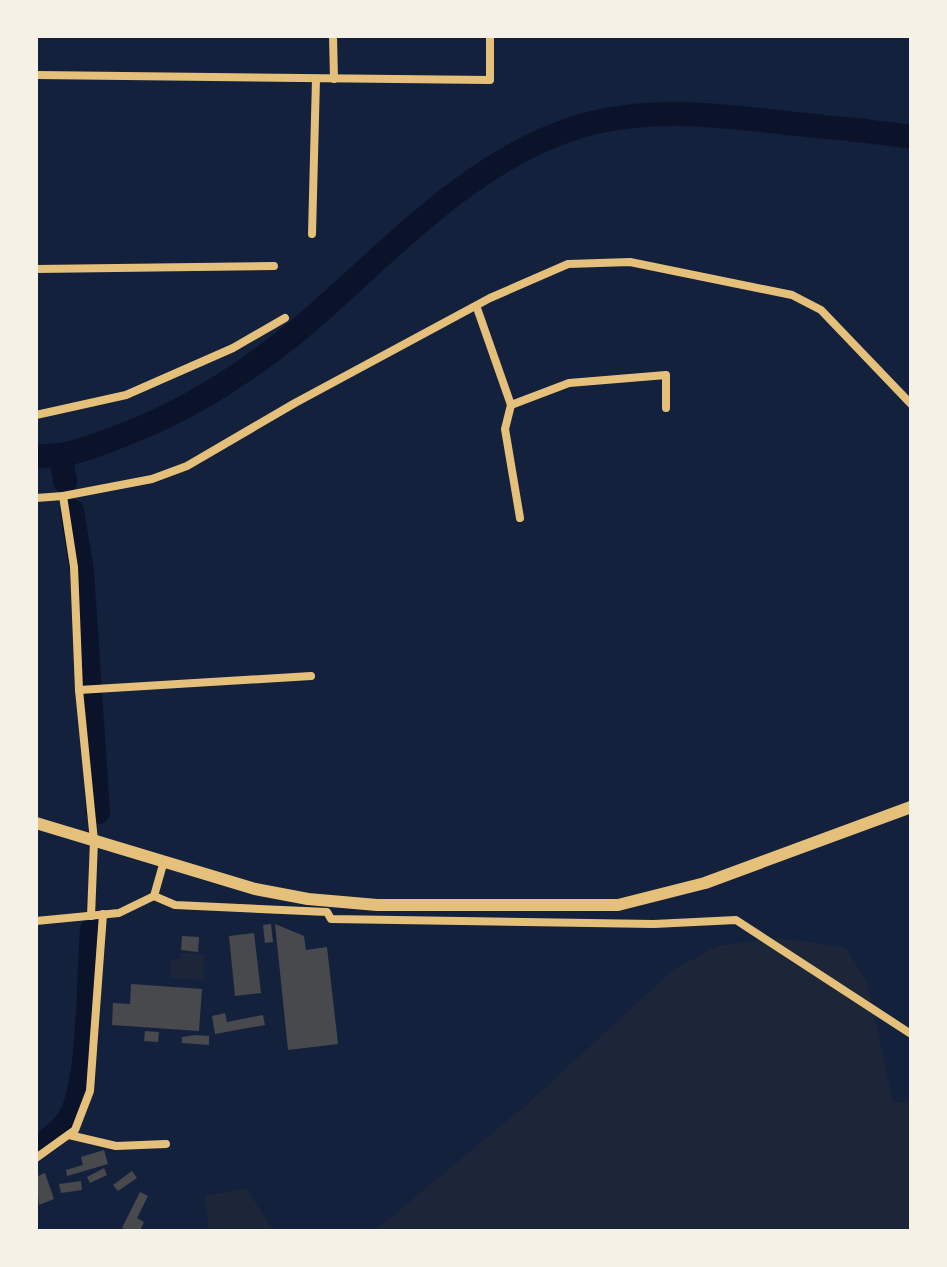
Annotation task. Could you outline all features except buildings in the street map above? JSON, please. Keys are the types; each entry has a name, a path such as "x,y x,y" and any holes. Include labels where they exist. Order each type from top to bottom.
{"main road":[{"path":"36,823 255,889 308,899 377,905 618,905 705,883 911,807"}],"street":[{"path":"333,36 334,79"},
{"path":"36,75 490,80 490,36"},
{"path":"312,234 316,79"},
{"path":"36,498 152,479 187,466 295,403 547,270 587,263 630,262 792,295 821,310 911,404"},
{"path":"36,269 274,266"},
{"path":"477,308 511,405 505,429 520,518"},
{"path":"36,415 126,395 233,348 285,318"},
{"path":"511,405 569,383 666,375 666,408"},
{"path":"63,496 74,567 79,690 94,841 91,916"},
{"path":"79,690 311,676"},
{"path":"36,921 119,913 154,896 164,861"},
{"path":"154,896 175,905 327,912 331,919 654,924 736,920 911,1034"},
{"path":"36,1158 75,1130 90,1091 103,914"},
{"path":"69,1135 116,1146 166,1144"}],"shaded area":[{"path":"776,938 845,947 867,981 893,1102 911,1103 911,1231 374,1231 525,1106 672,971 717,946"},
{"path":"181,953 205,954 204,980 170,978 171,959 180,959"},
{"path":"246,1188 274,1231 209,1231 205,1196"}],"waterway":[{"path":"36,456 70,453 101,443 171,414 217,388 303,326 432,211 467,185 541,141 581,126 635,116 689,114 911,137"},
{"path":"61,458 65,482"},
{"path":"72,511 82,571 98,812"},
{"path":"44,1143 68,1121 79,1093 92,929"}]}
